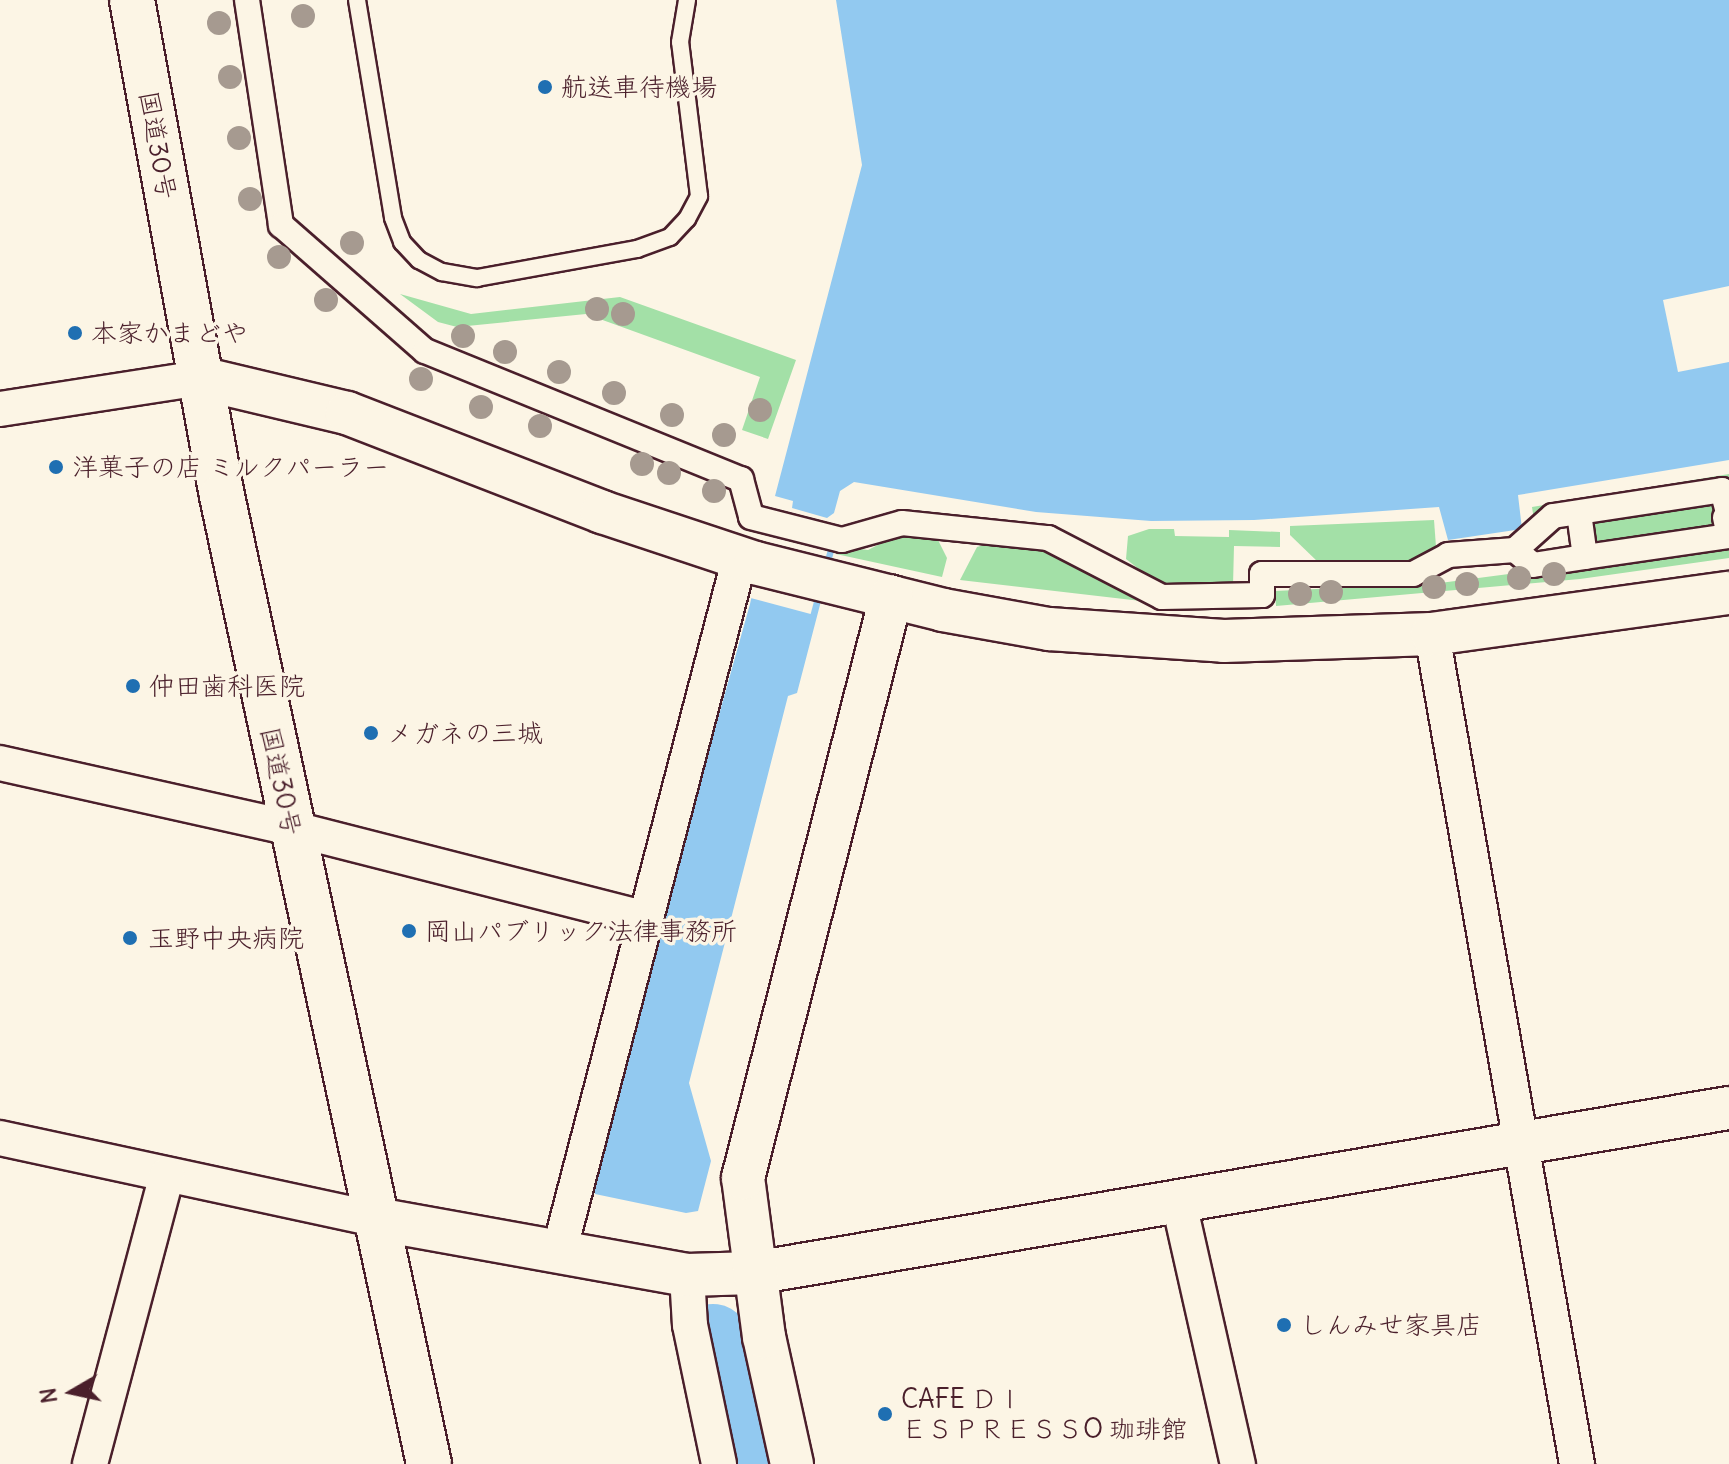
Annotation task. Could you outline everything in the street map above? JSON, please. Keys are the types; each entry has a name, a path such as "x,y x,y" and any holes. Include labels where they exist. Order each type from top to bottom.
{"highway":[{"name":"国道30号","path":"132,0 200,378 290,828 429,1464"}],"street":[{"path":"247,0 281,225 425,351 741,479 751,517 842,540 902,523 1048,538 1162,597 1262,595 1262,574 1413,574 1448,555 1515,550 1553,516 1722,490 1729,536 1533,565 1515,550"},
{"path":"0,409 200,378 347,413 602,512 748,560 988,619 1143,638 1282,640 1432,634 1729,593"},
{"path":"1579,513 1585,557"},
{"path":"559,1252 644,918 748,560"},
{"path":"792,1464 754,1273 743,1178 891,597"},
{"path":"1432,634 1577,1464"},
{"path":"0,763 290,828 644,918"},
{"path":"0,1138 376,1219 687,1275 754,1273 1729,1108"},
{"path":"90,1464 167,1175"},
{"path":"1179,1203 1238,1464"},
{"path":"687,1275 690,1325 719,1464"}],"lane":[{"path":"357,0 393,218 402,242 419,260 442,272 477,278 637,249 670,237 687,219 699,196 680,42 687,0"}],"green space":[{"path":"400,294 471,314 620,297 796,360 768,439 742,430 760,377 586,314 457,327 438,322"},
{"path":"1729,474 1729,484 1534,520 1532,507"},
{"path":"1712,501 1716,531 1592,548 1588,518"},
{"path":"1434,520 1436,547 1411,562 1319,563 1290,535 1290,526"},
{"path":"1149,529 1174,529 1175,536 1229,537 1229,530 1280,532 1280,547 1234,546 1233,586 1158,584 1126,559 1128,536"},
{"path":"905,531 935,534 947,558 942,577 836,554 838,546 868,550"},
{"path":"996,541 1058,554 1141,601 960,580 977,547"},
{"path":"1729,545 1729,558 1580,579 1276,606 1275,591 1440,583"}],"water":[{"path":"836,0 1729,0 1729,460 1518,495 1522,529 1448,540 1439,507 1254,520 1151,521 1036,512 854,482 840,491 834,513 827,518 792,508 793,501 775,496 862,165"},
{"path":"769,514 839,532 797,693 788,696 689,1083 711,1161 698,1211 686,1213 595,1194 591,1172 750,604"}],"pier":[{"path":"1729,286 1729,362 1678,372 1663,300"},
{"path":"763,533 828,550 811,614 746,597"}],"waterway":[{"path":"713,1340 746,1464"}],"place":[{"name":"航送車待機場","path":"545,87"},
{"name":"本家かまどや","path":"75,333"},
{"name":"洋菓子の店 ミルクパーラー","path":"56,467"},
{"name":"仲田歯科医院","path":"133,686"},
{"name":"メガネの三城","path":"371,733"},
{"name":"岡山パブリック法律事務所","path":"409,931"},
{"name":"玉野中央病院","path":"130,938"},
{"name":"しんみせ家具店","path":"1284,1325"},
{"name":"CAFE ＤＩ ＥＳＰＲＥＳＳO 珈琲館","path":"885,1414"}]}
